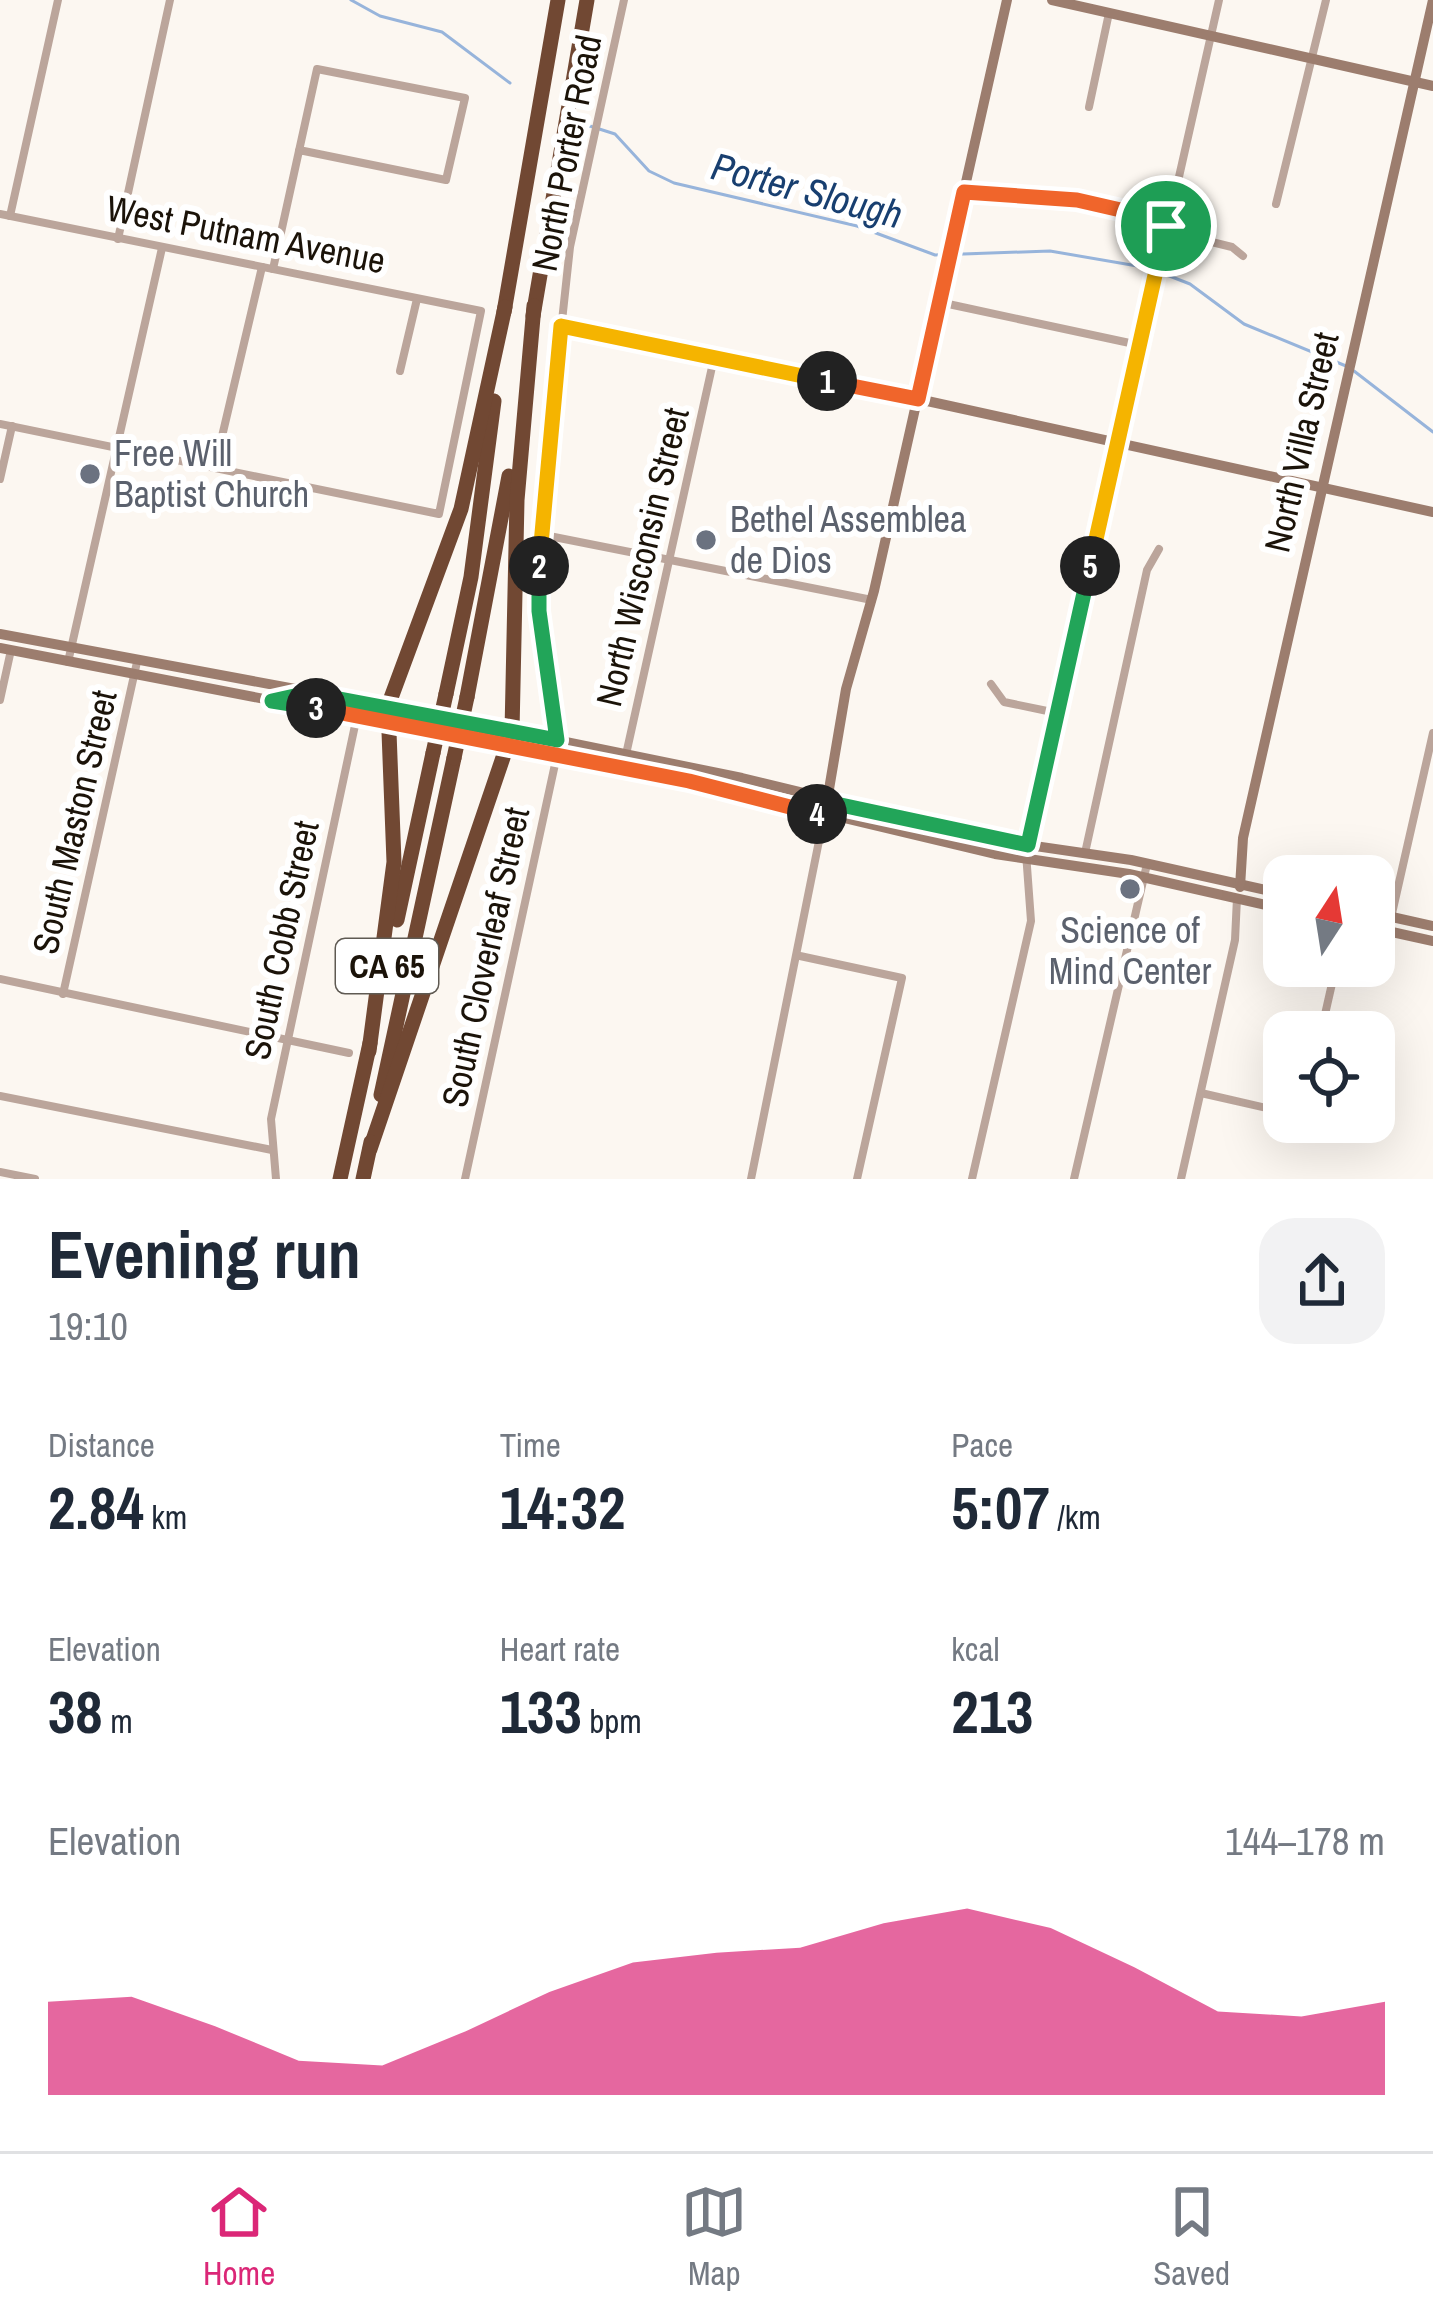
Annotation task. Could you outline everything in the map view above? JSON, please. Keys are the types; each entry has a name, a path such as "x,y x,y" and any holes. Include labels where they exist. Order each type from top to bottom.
{"highway":[{"name":"CA 65","path":"340,1179 479,523 505,307 558,0"},
{"name":"CA 65","path":"363,1179 502,524 587,0"},
{"path":"370,1149 510,738 517,500 534,306"},
{"path":"369,1051 394,862 388,713 461,509 505,307"}],"main road":[{"path":"824,816 842,708 872,600 1006,0"},
{"path":"1052,0 1433,86"},
{"name":"North Villa Street","path":"1237,898 1243,838 1433,0"},
{"path":"918,399 1433,512"},
{"path":"0,634 69,655 272,701 357,714 388,713"},
{"path":"5,649 69,655"},
{"path":"136,669 308,693 510,738 626,754 1027,853 1084,853 1263,889"},
{"path":"272,701 308,693"},
{"path":"557,747 623,768 824,816 1027,853 1263,904"},
{"path":"1395,918 1433,926"},
{"path":"1395,933 1433,941"}],"street":[{"path":"5,215 58,0"},
{"path":"118,239 170,0"},
{"name":"North Porter Road","path":"557,747 539,611 539,534 570,247 625,0"},
{"path":"972,1179 1031,921 1027,853 1219,0"},
{"path":"1276,204 1326,0"},
{"path":"1089,106 1109,13"},
{"path":"273,268 299,150 317,69 465,98 446,180 299,150"},
{"path":"964,192 1077,200 1160,219 1166,226 1232,247 1243,256"},
{"name":"West Putnam Avenue","path":"5,215 481,311 439,514 215,466"},
{"path":"69,655 162,248"},
{"path":"0,424 215,466 262,266"},
{"path":"400,371 417,298"},
{"path":"939,302 1139,345"},
{"path":"561,326 918,399"},
{"name":"North Wisconsin Street","path":"623,768 714,358"},
{"path":"0,478 12,426"},
{"path":"539,534 872,600"},
{"path":"1084,853 1147,570 1159,549"},
{"path":"0,700 5,649"},
{"name":"South Maston Street","path":"63,994 136,669"},
{"path":"991,684 1004,702 1057,713"},
{"name":"South Cobb Street","path":"276,1179 272,1119 357,714"},
{"path":"1395,899 1433,733"},
{"name":"South Cloverleaf Street","path":"465,1179 557,747"},
{"path":"752,1179 800,956 824,816"},
{"path":"1075,1179 1147,864"},
{"path":"1181,1179 1235,940 1237,898"},
{"path":"800,956 902,978 857,1179"},
{"path":"0,980 349,1053"},
{"path":"1201,1094 1263,1107"},
{"path":"0,1096 272,1150"},
{"path":"0,1172 35,1179"}],"waterway":[{"name":"Porter Slough","path":"351,0 380,16 442,32 510,83"},
{"name":"Porter Slough","path":"571,120 615,134 649,171 674,183 857,226 935,255 1050,251 1149,268 1190,284 1244,324 1346,366"},
{"name":"Porter Slough","path":"1354,371 1433,432"}],"place":[{"name":"Free Will Baptist Church","path":"90,474"},
{"name":"Bethel Assemblea de Dios","path":"706,540"},
{"name":"Science of Mind Center","path":"1130,889"}],"route":[{"path":"964,192 1077,200 1160,219 1166,226 1028,845 827,802 824,816 689,781 387,719 272,701 282,696 305,698 308,693 557,740 539,611 539,534 561,326 918,399 964,192"}]}
